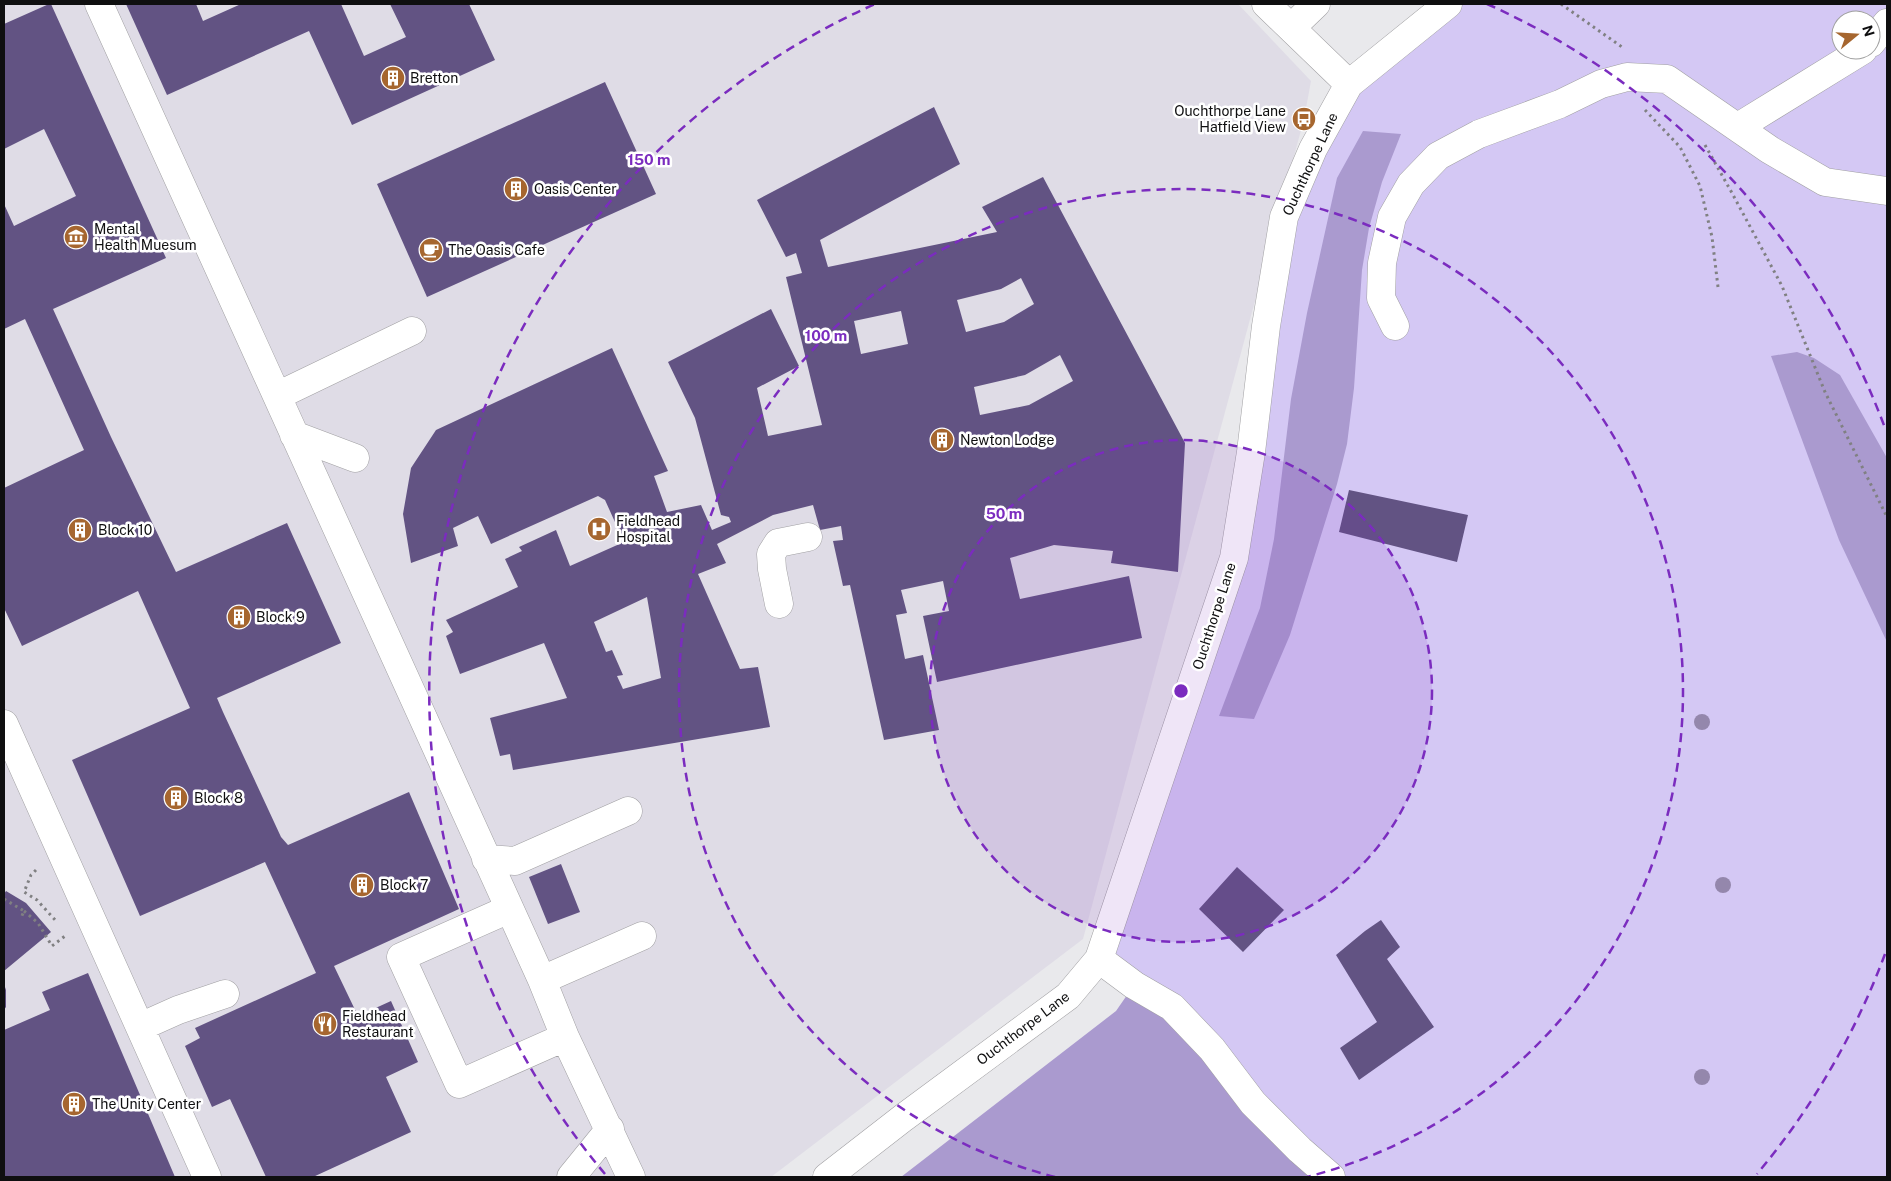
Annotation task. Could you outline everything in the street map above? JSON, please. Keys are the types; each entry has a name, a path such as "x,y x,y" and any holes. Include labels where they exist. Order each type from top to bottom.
{"street":[{"path":"99,4 508,909 542,980 565,1037 631,1177"},
{"path":"1266,4 1349,84"},
{"path":"1291,28 1316,4"},
{"name":"Ouchthorpe Lane","path":"827,1177 903,1118 1068,996 1099,959 1234,558 1251,452 1266,326 1284,217 1313,149 1349,84 1448,4"},
{"path":"1738,127 1847,60"},
{"path":"1395,326 1382,298 1382,263 1392,217 1411,184 1438,156 1479,134 1560,104 1601,84 1627,77 1667,79 1770,150 1825,182 1887,190"},
{"path":"277,396 412,331"},
{"path":"294,435 355,458"},
{"path":"778,604 771,554 778,543 808,536"},
{"path":"4,724 207,1177"},
{"path":"486,859 515,861 628,811"},
{"path":"508,909 401,957 459,1084 565,1037"},
{"path":"542,980 642,936"},
{"path":"1099,959 1134,985 1172,1007 1212,1049 1253,1103 1300,1150 1331,1177"},
{"path":"140,1028 178,1010 225,994"},
{"path":"571,1177 610,1130"}],"path":[{"path":"1561,4 1626,50"},
{"path":"1601,84 1645,110 1680,147 1700,186 1712,237 1718,286"},
{"path":"1701,139 1782,286 1825,392 1887,517"},
{"path":"62,853 41,864 31,875 24,892 37,900 62,927"},
{"path":"4,899 24,911 38,923 52,946 68,934"},
{"path":"21,918 24,911"}],"shaded area":[{"name":"Fieldhead Hospital","path":"4,4 1238,4 1311,81 1304,119 1083,939 771,1177 4,1177"},
{"path":"1448,4 1887,4 1887,1177 1331,1177 1099,959 1234,558 1284,217 1349,84"},
{"path":"1363,131 1401,134 1382,182 1369,228 1362,270 1354,388 1347,444 1337,484 1290,635 1254,719 1219,716 1260,608 1274,539 1291,399 1307,313 1337,178"},
{"path":"1797,352 1814,358 1840,375 1887,458 1887,642 1839,540 1771,356"},
{"path":"1134,985 1331,1177 901,1177 1116,1011"}],"building":[{"path":"51,4 166,258 53,309 111,437 176,572 287,523 341,643 217,698 223,712 281,837 288,845 409,792 459,909 334,966 358,1016 391,1001 418,1062 386,1077 411,1132 313,1177 266,1177 230,1099 212,1107 185,1046 200,1038 195,1028 316,973 265,862 140,916 72,760 190,708 138,591 22,646 4,608 4,488 84,450 25,319 4,329 4,204 14,226 76,196 44,129 4,149 4,24"},
{"name":"Bretton","path":"126,4 196,4 203,21 241,4 341,4 364,56 406,37 390,4 469,4 495,60 352,125 309,31 167,95"},
{"name":"Oasis Center","path":"605,82 656,194 427,297 377,184"},
{"name":"Newton Lodge","path":"934,107 960,164 820,240 828,267 997,232 982,207 1043,177 1185,443 1178,572 1111,563 1113,551 1054,545 1010,558 1020,599 1129,576 1142,638 937,682 923,616 949,611 943,581 901,590 907,613 896,615 905,659 923,655 939,730 884,740 850,585 843,586 833,541 843,540 841,526 820,530 813,505 773,515 717,544 726,563 698,574 740,669 758,667 770,727 513,770 510,754 500,756 490,718 567,698 544,643 460,674 446,636 453,632 446,620 518,587 505,559 522,551 519,547 556,530 570,566 624,542 605,500 598,496 491,544 478,516 453,528 458,546 411,563 403,514 411,468 436,430 612,348 668,471 654,476 667,512 701,505 712,530 731,522 729,517 721,515 695,418 668,362 771,309 799,366 757,388 768,436 822,425 786,277 802,273 796,253 786,257 757,200","holes":["1021,278 1034,304 1004,322 966,332 957,300 1001,289","901,311 908,344 861,354 854,321","1060,355 1073,381 1029,405 980,415 974,387 1025,375","647,597 661,678 623,689 617,676 623,675 612,650 606,652 594,622"]},
{"path":"1349,490 1468,515 1457,562 1339,532"},
{"path":"561,864 580,912 548,924 529,877"},
{"path":"1237,867 1284,910 1243,952 1199,909"},
{"path":"6,891 26,903 51,932 4,971 4,894"},
{"path":"1381,920 1400,947 1387,959 1434,1027 1359,1080 1340,1048 1377,1022 1336,955"},
{"name":"The Unity Center","path":"88,973 175,1177 4,1177 4,1030 50,1010 42,992"},
{"path":"4,984 6,1007 4,1010"}],"place":[{"name":"Bretton","path":"393,78"},
{"name":"Ouchthorpe Lane Hatfield View","path":"1304,119"},
{"name":"Oasis Center","path":"516,189"},
{"name":"Mental Health Muesum","path":"76,237"},
{"name":"The Oasis Cafe","path":"431,250"},
{"name":"Newton Lodge","path":"942,440"},
{"name":"Fieldhead Hospital","path":"599,529"},
{"name":"Block 10","path":"80,530"},
{"name":"Block 9","path":"239,617"},
{"name":"Block 8","path":"176,798"},
{"name":"Block 7","path":"362,885"},
{"name":"Fieldhead Restaurant","path":"325,1024"},
{"name":"The Unity Center","path":"74,1104"}]}
